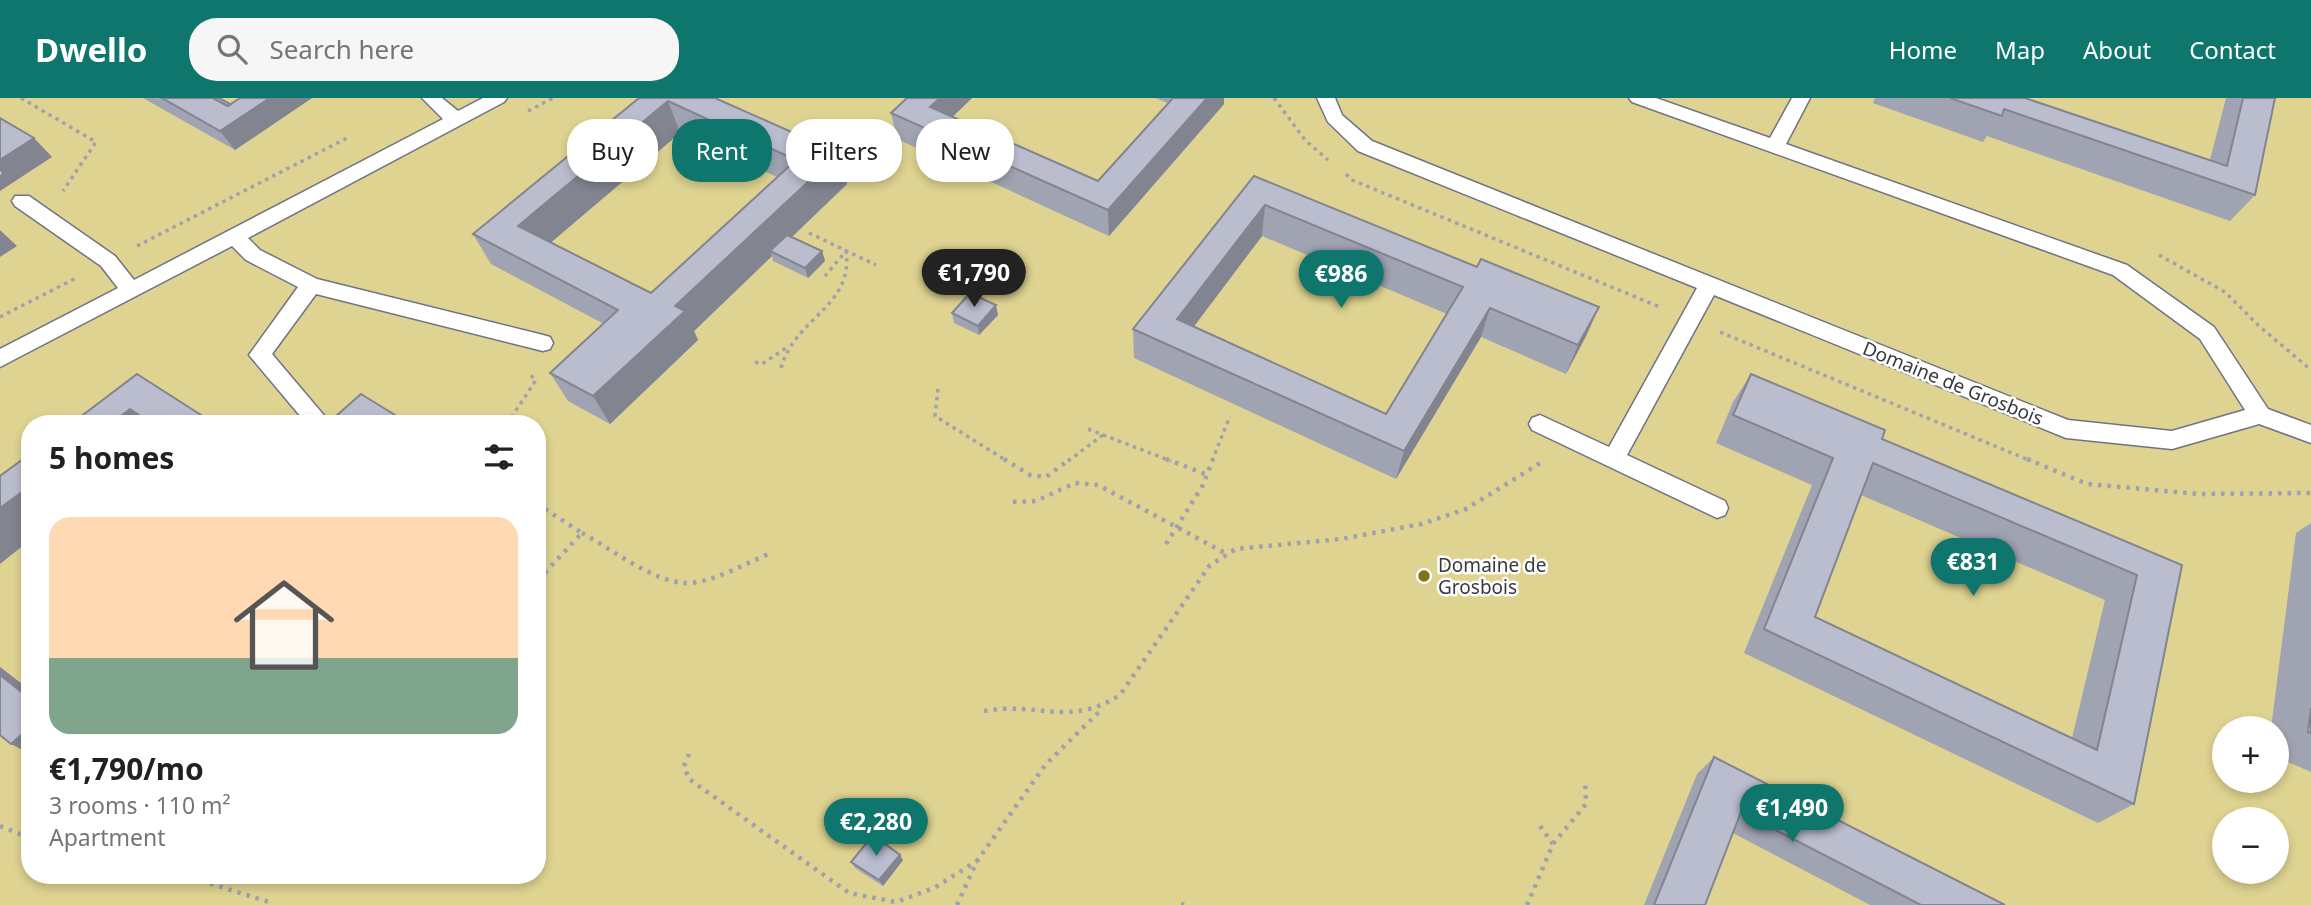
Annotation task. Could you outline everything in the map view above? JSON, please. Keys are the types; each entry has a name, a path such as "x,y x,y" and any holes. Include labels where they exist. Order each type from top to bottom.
{"lane":[{"path":"431,98 457,121"},
{"path":"0,359 498,98"},
{"name":"Domaine de Grosbois","path":"1326,98 1334,118 1365,146 2066,429 2172,440 2260,415"},
{"path":"1638,98 2120,270 2207,332 2260,415 2311,434"},
{"path":"1774,148 1801,98"},
{"path":"22,201 108,261 131,291"},
{"path":"235,237 253,256 311,285 536,342"},
{"path":"311,285 260,355 312,415"},
{"path":"1614,459 1710,285"},
{"path":"1540,424 1717,508"}],"path":[{"path":"20,98 96,142 46,218"},
{"path":"0,317 352,136"},
{"path":"809,233 876,265"},
{"path":"825,276 846,251"},
{"path":"755,362 762,364 786,348 843,288 850,262 846,251"},
{"path":"513,415 536,380 517,364 536,342"},
{"path":"781,368 786,348"},
{"path":"938,389 934,416 1030,475 1046,477 1103,435"},
{"path":"1166,544 1208,475 1230,416"},
{"path":"1088,429 1208,475"},
{"path":"957,905 977,861 1046,764 1120,695 1210,565 1236,549 1341,539 1422,524 1466,509 1574,440"},
{"path":"1013,502 1036,500 1075,483 1098,485 1227,555"},
{"path":"546,510 644,567 685,584 723,573 771,553"},
{"path":"546,571 582,533"},
{"path":"984,711 1000,707 1079,715 1104,708"},
{"path":"689,754 684,766 689,779 849,893 896,902"},
{"path":"1527,905 1553,844 1586,804 1585,780"},
{"path":"0,826 21,834"},
{"path":"1540,827 1553,844"},
{"path":"888,905 934,888 977,861"},
{"path":"212,884 271,903"}],"shaded area":[{"name":"Domaine de Grosbois","path":"0,98 2311,98 2311,905 0,905"}],"building":[{"path":"162,98 213,98 228,106 240,98 270,98 220,131"},
{"path":"213,98 219,98 230,104 228,106"},
{"path":"639,98 715,98 762,119 707,119 668,101 646,119 613,119"},
{"path":"907,98 940,98 930,107 957,119 916,119 916,124 891,113"},
{"path":"1173,98 1207,98 1108,210 1014,168 1014,144 1098,181"},
{"path":"1950,98 2025,98 2227,166 2243,98 2275,98 2255,195 2004,109 2002,116"},
{"path":"0,118 34,138 0,160"},
{"path":"772,123 786,129 786,155 772,149"},
{"path":"567,157 567,182 571,182 518,226 651,293 786,169 786,182 808,182 675,306 685,311 593,396 550,373 618,310 473,234"},
{"path":"1254,176 1477,267 1481,259 1599,307 1578,345 1490,308 1404,451 1133,329","holes":["1265,205 1463,287 1386,414 1177,319"]},
{"path":"787,235 822,251 805,268 770,251"},
{"path":"970,293 996,305 978,326 952,313"},
{"path":"137,374 201,415 139,415 130,409 122,415 83,415"},
{"path":"1751,374 1885,430 1882,439 2182,565 2134,804 1764,629 1833,458 1733,415","holes":["1873,463 2137,575 2097,750 1815,617"]},
{"path":"361,394 395,415 337,415"},
{"path":"21,461 21,493 0,508 0,476"},
{"path":"0,675 21,692 21,735 11,744 0,735"},
{"path":"2311,708 2311,733 2308,732"},
{"path":"1714,757 2005,905 1921,905 1741,812 1705,905 1654,905"},
{"path":"873,835 900,855 879,880 851,862"}],"place":[{"name":"Domaine de Grosbois","path":"1424,576"}]}
